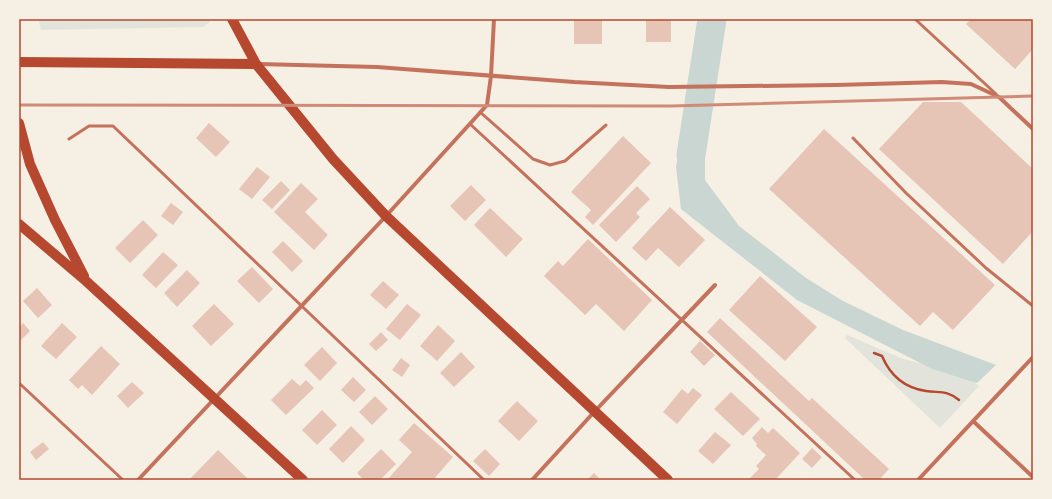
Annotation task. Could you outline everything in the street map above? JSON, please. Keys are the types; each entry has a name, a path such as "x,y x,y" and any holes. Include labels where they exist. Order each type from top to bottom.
{"main road":[{"path":"232,19 256,64 333,159 386,216 668,480"},
{"path":"19,62 256,64"},
{"path":"19,123 30,164 55,220 86,281"},
{"path":"19,224 86,281 303,480"}],"street":[{"path":"138,480 386,216 486,105 491,76 494,19"},
{"path":"256,64 377,67 574,82 669,87 942,82 971,84 998,97 1033,129"},
{"path":"532,480 595,411 715,286"},
{"path":"918,480 1033,357"},
{"path":"973,421 1033,477"}],"lane":[{"path":"915,19 998,97"},
{"path":"480,112 533,159 550,165 565,161 606,125"},
{"path":"470,124 855,480"},
{"path":"69,139 89,126 113,126 484,480"},
{"path":"853,138 906,193 986,268 1033,306"},
{"path":"19,383 123,480"}],"path":[{"path":"874,353 882,356 886,366 894,376 902,382 915,388 949,393 959,400"}],"shaded area":[{"path":"38,19 209,19 210,22 203,27 41,30"},
{"path":"685,115 705,117 705,180 739,226 806,278 843,301 903,330 996,365 977,383 932,369 797,300 681,209 676,167"},
{"path":"847,335 901,358 968,377 979,386 940,428 845,338"}],"building":[{"path":"574,19 602,19 602,44 574,44"},
{"path":"646,19 671,19 671,42 646,42"},
{"path":"971,19 1033,19 1033,49 1015,69 966,24"},
{"path":"923,102 961,102 1033,169 1033,231 1003,264 879,149"},
{"path":"209,123 230,142 216,157 196,138"},
{"path":"824,129 995,285 953,330 933,312 920,326 769,189"},
{"path":"623,136 651,163 593,225 585,217 591,210 571,192"},
{"path":"257,167 270,177 252,199 239,189"},
{"path":"281,181 290,190 272,209 262,200"},
{"path":"301,183 318,199 305,212 328,235 314,250 274,212"},
{"path":"471,185 486,200 465,221 450,206"},
{"path":"637,186 650,199 636,213 640,217 616,242 599,225"},
{"path":"171,203 183,212 173,225 161,216"},
{"path":"670,207 705,240 679,267 658,248 646,261 632,248"},
{"path":"490,208 523,239 506,257 474,225"},
{"path":"143,220 158,235 130,263 115,248"},
{"path":"588,239 652,300 624,331 596,304 585,315 544,276 558,261 563,266"},
{"path":"283,241 303,261 292,272 272,252"},
{"path":"163,252 178,265 156,288 142,275"},
{"path":"252,267 273,289 259,303 237,281"},
{"path":"187,270 200,283 177,307 164,293"},
{"path":"760,276 817,327 785,361 729,310"},
{"path":"383,281 399,295 386,309 370,295"},
{"path":"37,288 52,305 38,318 23,301"},
{"path":"214,304 234,324 211,346 192,326"},
{"path":"407,304 421,315 400,340 386,329"},
{"path":"720,318 809,401 812,398 889,469 879,480 865,480 707,332"},
{"path":"23,323 30,331 19,342 19,327"},
{"path":"62,323 77,337 56,359 41,346"},
{"path":"438,325 455,341 437,361 420,346"},
{"path":"381,332 388,340 376,351 369,344"},
{"path":"700,341 715,355 704,366 690,352"},
{"path":"101,346 120,364 92,395 82,385 78,389 69,380"},
{"path":"322,347 337,363 320,381 304,365"},
{"path":"461,352 475,367 454,387 440,373"},
{"path":"401,358 410,365 402,377 392,370"},
{"path":"353,377 366,390 354,402 341,390"},
{"path":"292,379 300,386 306,380 314,388 286,415 271,400"},
{"path":"132,382 144,393 128,408 117,396"},
{"path":"693,388 702,395 677,424 663,412 682,389 688,394"},
{"path":"731,392 760,419 743,436 714,409"},
{"path":"375,396 388,409 372,425 359,412"},
{"path":"517,401 538,421 519,441 498,421"},
{"path":"322,410 337,425 317,445 302,430"},
{"path":"414,423 453,457 433,480 387,480 412,452 399,440"},
{"path":"351,426 365,440 343,463 329,449"},
{"path":"762,427 768,433 773,428 800,453 775,480 748,480 759,469 756,466 766,455 756,446 757,444 752,438"},
{"path":"715,432 731,445 713,464 698,451"},
{"path":"43,442 49,449 36,460 30,452"},
{"path":"812,448 822,457 812,468 802,459"},
{"path":"381,449 396,464 380,480 364,480 357,473"},
{"path":"485,449 500,464 489,476 473,461"},
{"path":"218,450 249,480 189,480"},
{"path":"594,473 601,480 587,480"}],"waterway":[{"path":"691,155 712,19"}],"railway":[{"path":"19,105 671,106 1033,96"}]}
